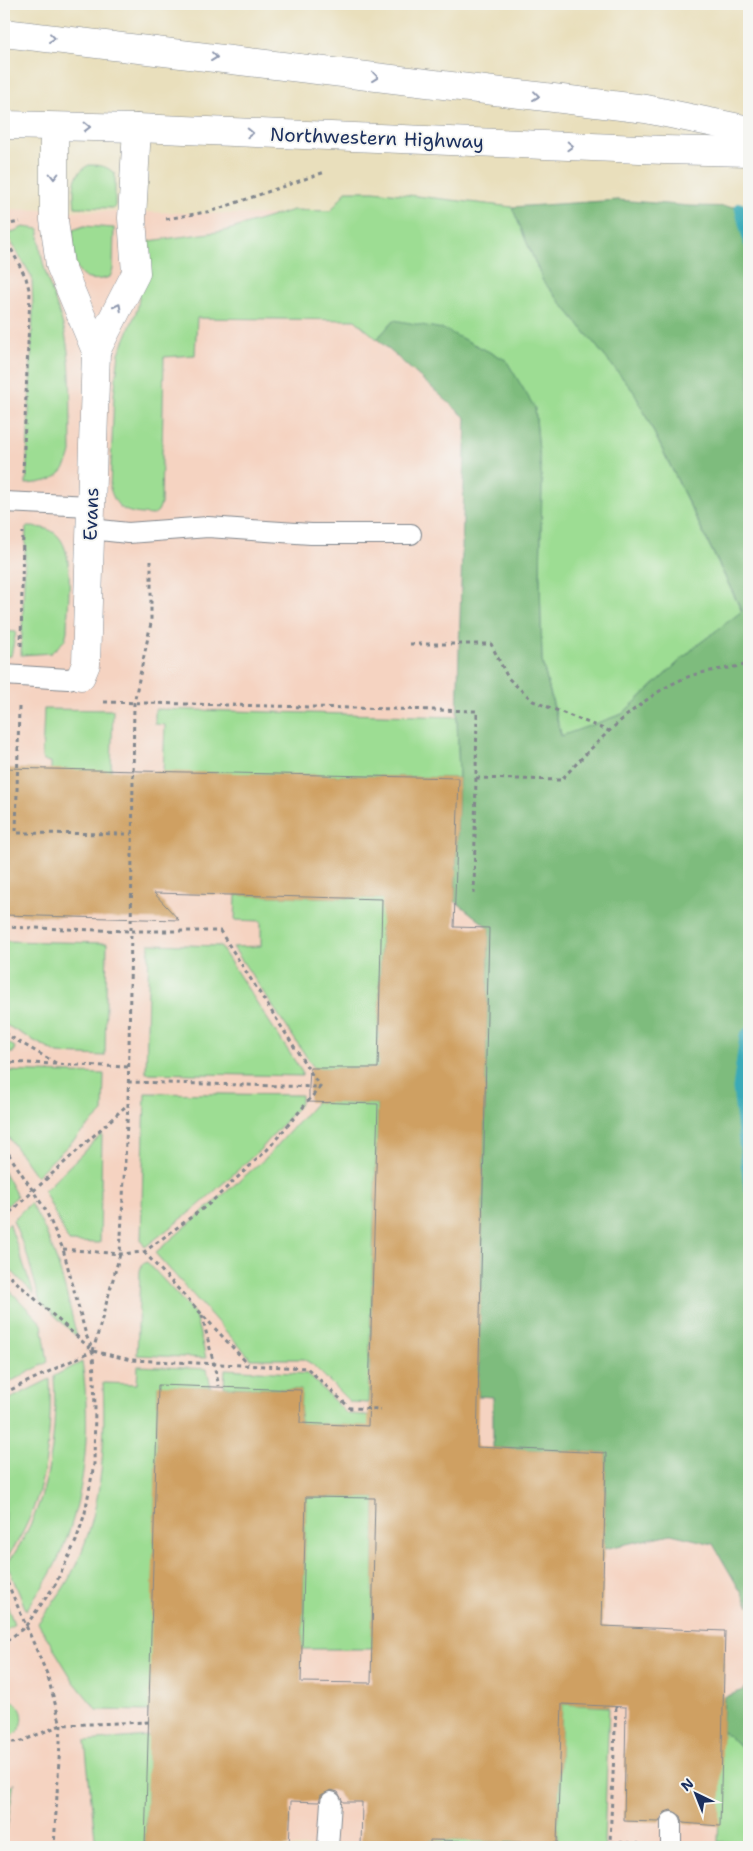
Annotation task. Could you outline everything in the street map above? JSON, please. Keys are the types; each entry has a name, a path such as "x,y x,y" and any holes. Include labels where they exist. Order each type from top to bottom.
{"main road":[{"path":"4,33 646,109 749,130"},
{"name":"Northwestern Highway","path":"4,125 137,128 644,150 749,152"},
{"name":"Evans","path":"54,127 54,220 60,265 96,351 86,664 81,676"},
{"name":"Evans","path":"96,351 136,273 132,218 137,128"}],"lane":[{"path":"13,502 91,518 128,533 208,527 311,534 411,534"},
{"path":"12,675 68,679 81,676"},
{"path":"328,1847 331,1802"},
{"path":"671,1847 672,1822"}],"path":[{"path":"170,218 212,211 332,170"},
{"path":"4,235 26,278 30,293 13,502 12,675 16,833 132,834"},
{"path":"4,1644 25,1627 56,1585 76,1541 85,1513 94,1464 95,1407 93,1351 120,1254 128,1104 134,703 151,623 150,531"},
{"path":"410,644 491,644 508,678 533,701 609,731"},
{"path":"476,778 561,780 597,741 656,694 686,678 749,665"},
{"path":"96,702 477,711 474,895"},
{"path":"4,927 131,931 220,931 320,1087"},
{"path":"4,1033 56,1063"},
{"path":"4,1062 128,1067"},
{"path":"128,1082 320,1087"},
{"path":"63,1249 120,1254 144,1252 209,1204 267,1150 320,1087"},
{"path":"4,1218 128,1104"},
{"path":"4,1147 45,1208 63,1249 86,1335 93,1351"},
{"path":"144,1252 248,1365"},
{"path":"4,1271 93,1351 132,1360 307,1368 350,1408 381,1409"},
{"path":"202,1314 219,1386"},
{"path":"4,1393 93,1351"},
{"path":"4,1575 47,1674 60,1725 54,1847"},
{"path":"616,1707 610,1842 646,1844"},
{"path":"4,1743 22,1741 60,1725 150,1722"}],"shaded area":[{"path":"4,209 749,225 749,1847 4,1847"}],"green space":[{"path":"89,165 97,165 109,169 115,174 115,208 75,207 74,188 77,177 83,168"},
{"path":"346,191 374,191 512,207 543,281 634,392 742,612 696,646 622,714 562,737 542,661 540,580 542,483 535,408 394,320 377,339 355,320 197,318 195,355 164,357 161,504 158,511 153,515 131,512 120,507 116,502 110,488 114,395 119,353 137,310 149,241 225,231 293,210 331,211"},
{"path":"618,200 690,206 749,207 749,1606 713,1544 671,1534 604,1549 606,1453 493,1448 493,1397 478,1396 489,928 455,901 459,778 457,717 466,418 377,339 394,320 443,329 506,360 535,408 542,483 540,580 542,661 561,736 622,714 696,646 742,611 634,392 543,281 512,207"},
{"path":"84,226 114,228 113,269 110,277 97,280 88,279 81,275 77,268 73,230"},
{"path":"23,227 39,229 45,270 68,347 71,392 71,452 65,468 50,480 26,484 33,310 32,277 7,235"},
{"path":"26,527 43,528 55,533 64,545 67,555 69,582 67,631 65,640 51,653 21,655"},
{"path":"4,631 16,632 11,656 4,656"},
{"path":"44,709 113,710 111,771 51,770 51,762 44,761 42,758"},
{"path":"155,709 457,717 459,778 163,772 165,725 155,724"},
{"path":"236,895 420,900 381,925 378,1068 314,1068 233,947 261,946 261,921 235,920"},
{"path":"4,941 107,943 105,1056 58,1054 4,1024"},
{"path":"149,944 220,946 302,1072 302,1076 146,1073"},
{"path":"4,1040 15,1047 13,1053 4,1053"},
{"path":"4,1071 104,1074 103,1112 36,1176 4,1131"},
{"path":"145,1093 301,1095 301,1103 261,1149 198,1206 145,1247 141,1241"},
{"path":"316,1102 378,1104 368,1403 350,1402 312,1364 303,1359 251,1359 155,1253 267,1157"},
{"path":"102,1134 100,1243 69,1242 44,1191"},
{"path":"4,1172 17,1196 7,1206 4,1200"},
{"path":"30,1203 47,1234 53,1251 77,1337 40,1301 28,1258 13,1220"},
{"path":"9,1223 34,1294 4,1263 4,1229"},
{"path":"147,1262 195,1314 206,1358 137,1355 140,1271 142,1264"},
{"path":"4,1284 42,1324 48,1362 4,1385"},
{"path":"82,1362 85,1387 86,1439 80,1491 74,1517 55,1565 26,1610 7,1564 21,1543 32,1521 41,1498 47,1474 52,1450 54,1425 54,1376"},
{"path":"138,1366 207,1369 211,1387 158,1386 150,1711 97,1710 74,1682 38,1623 71,1575 90,1529 100,1481 104,1432 103,1383 137,1384"},
{"path":"225,1369 308,1374 347,1414 381,1416 380,1427 300,1423 301,1390 224,1387"},
{"path":"50,1379 49,1427 43,1474 29,1519 5,1560 4,1402"},
{"path":"306,1497 375,1498 372,1649 302,1649"},
{"path":"4,1597 14,1624 4,1632"},
{"path":"749,1681 749,1753 722,1731 724,1697 744,1690"},
{"path":"4,1699 12,1701 18,1706 22,1711 23,1718 22,1725 18,1731 12,1736 4,1738"},
{"path":"562,1704 609,1707 604,1842 606,1847 430,1847 430,1840 557,1843"},
{"path":"722,1731 749,1753 749,1842 718,1842"},
{"path":"149,1736 145,1847 96,1847 85,1741"},
{"path":"14,1782 4,1847 4,1788 12,1786"}],"building":[{"path":"4,768 459,778 454,927 489,928 477,1447 606,1453 602,1626 725,1631 720,1826 683,1823 681,1816 671,1810 665,1812 659,1822 624,1821 626,1707 562,1704 557,1843 430,1840 430,1847 361,1847 362,1802 343,1802 338,1792 331,1790 321,1795 319,1802 291,1801 289,1847 145,1847 158,1385 301,1390 300,1423 368,1426 378,1104 309,1102 309,1087 310,1068 378,1068 382,899 154,893 179,920 4,915","holes":["306,1497 375,1498 371,1683 301,1682"]}],"waterway":[{"path":"740,208 749,243"},
{"path":"749,1032 745,1036 738,1088 749,1188"}]}
